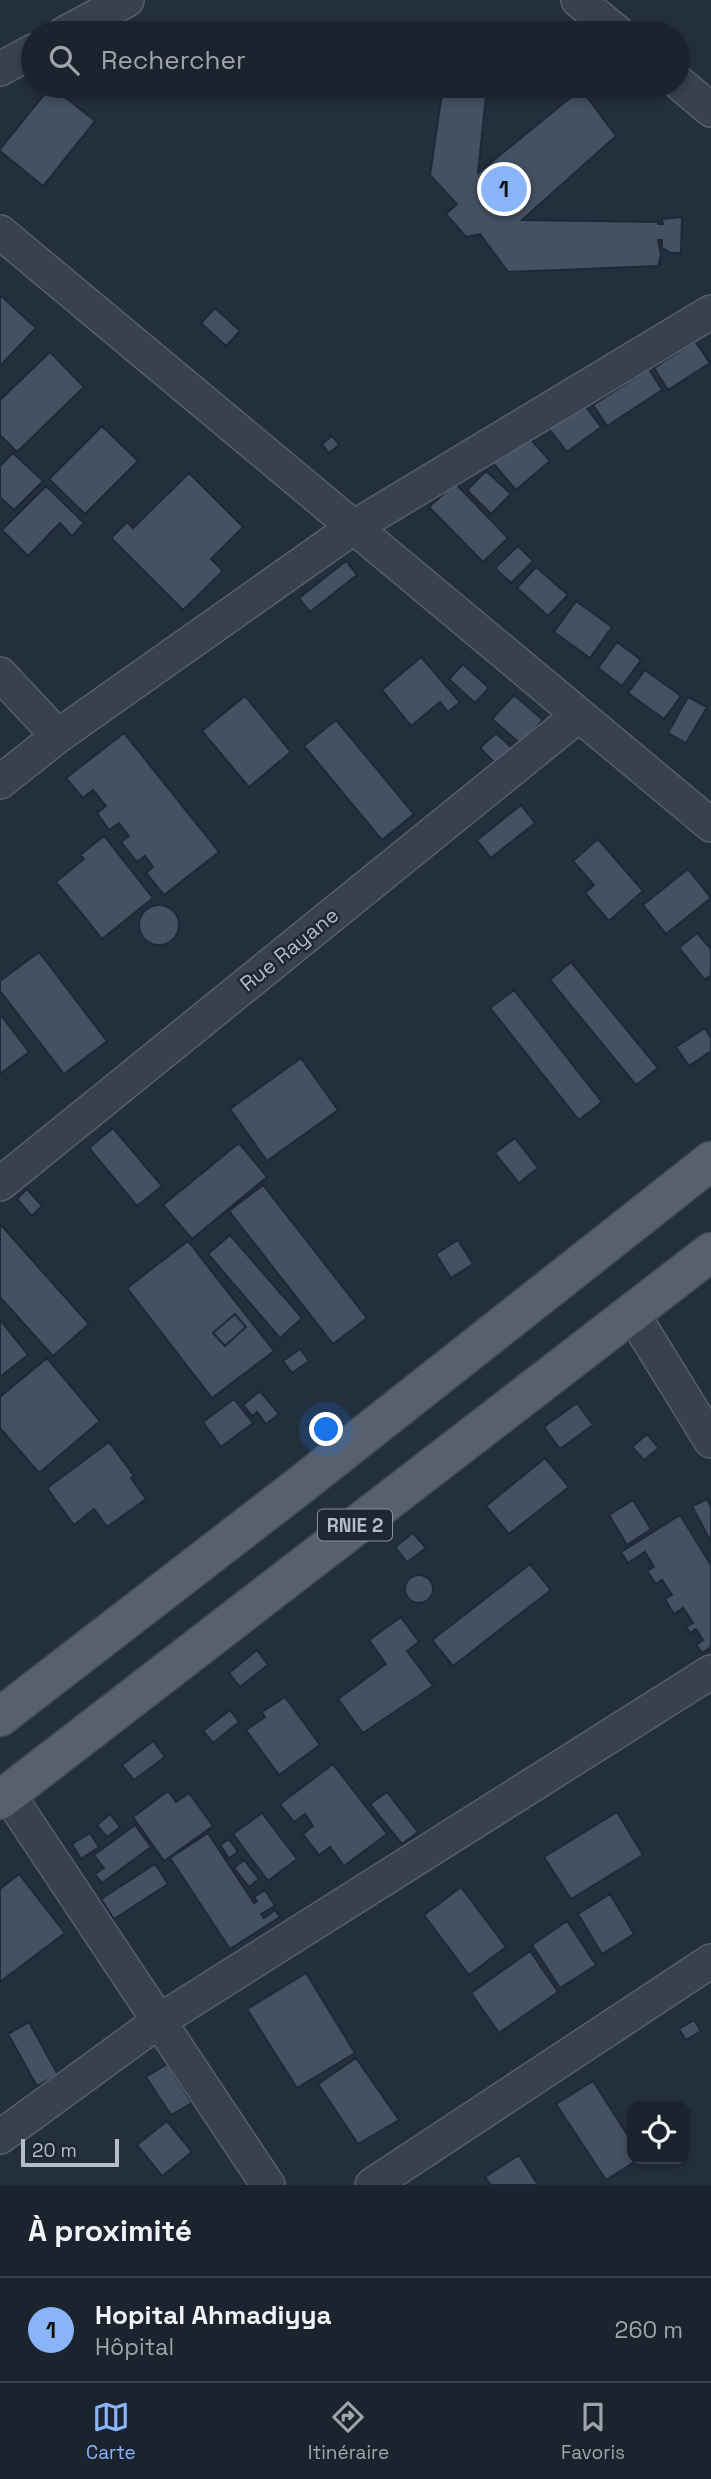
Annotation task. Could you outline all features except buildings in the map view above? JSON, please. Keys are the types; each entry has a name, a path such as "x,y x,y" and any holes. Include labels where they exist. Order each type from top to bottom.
{"main road":[{"name":"RNIE 2","path":"0,1717 298,1487 711,1161"},
{"name":"RNIE 2","path":"4,1797 711,1252"}],"street":[{"path":"88,21 127,0"},
{"path":"578,0 603,21"},
{"path":"0,69 21,58"},
{"path":"690,92 711,110"},
{"path":"0,232 711,825"},
{"path":"0,782 58,736 354,527 711,312"},
{"path":"0,674 58,736"},
{"name":"Rue Rayane","path":"0,1184 579,715"},
{"path":"632,1313 711,1441"},
{"path":"0,2137 159,2021 711,1672"},
{"path":"4,1797 159,2021 268,2185"},
{"path":"372,2185 711,1961"}],"place":[{"name":"Hopital Ahmadiyya","path":"504,189"}]}
